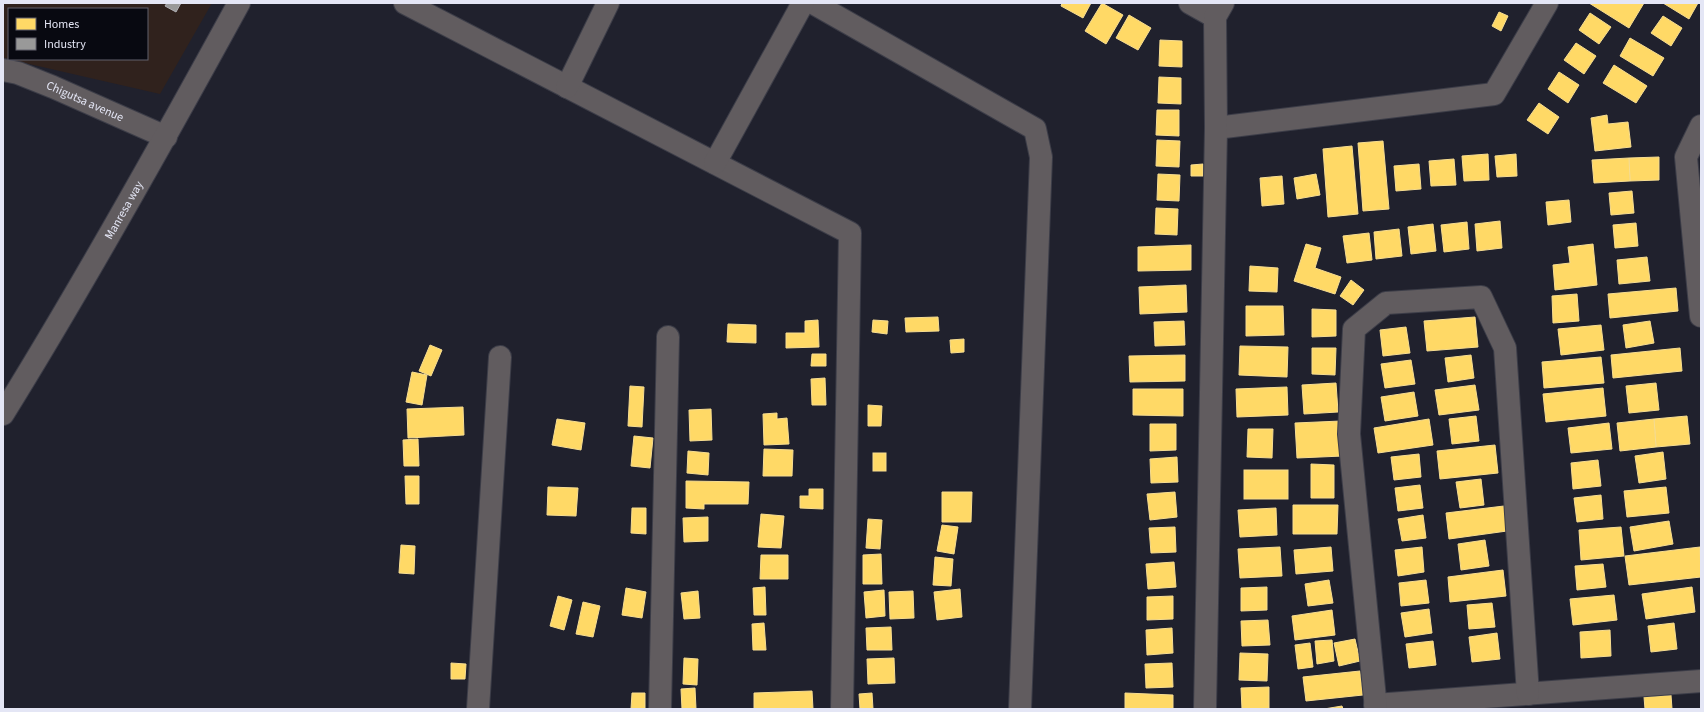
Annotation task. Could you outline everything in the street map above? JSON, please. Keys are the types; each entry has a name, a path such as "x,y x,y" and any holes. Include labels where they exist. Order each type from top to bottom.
{"street":[{"name":"Manresa way","path":"3,414 82,284 166,137 239,3"},
{"path":"566,86 608,3"},
{"path":"715,164 803,3"},
{"path":"813,3 1035,129 1040,157 1020,709"},
{"path":"1190,3 1219,10 1205,709"},
{"path":"1216,128 1494,94 1547,3"},
{"path":"408,4 850,233 842,709"},
{"name":"Chigutsa avenue","path":"3,70 18,73 54,87 166,137"},
{"path":"1701,126 1686,157 1701,316"},
{"path":"1528,694 1505,348 1482,297 1386,303 1354,329 1349,434 1376,707 1701,681"},
{"path":"660,709 668,337"},
{"path":"478,709 500,357"}],"shaded area":[{"path":"3,3 212,3 160,94 12,60 148,60 148,8 8,8 8,59 3,58"}],"building: Homes":[{"path":"1062,3 1091,3 1083,18 1061,6"},
{"path":"1102,3 1123,15 1106,44 1085,31"},
{"path":"1589,3 1644,3 1629,28"},
{"path":"1663,3 1698,3 1689,19"},
{"path":"1499,12 1508,16 1501,31 1492,26"},
{"path":"1590,13 1611,27 1599,44 1579,30"},
{"path":"1129,15 1151,28 1138,50 1116,38"},
{"path":"1663,16 1682,28 1671,46 1651,33"},
{"path":"1630,38 1664,58 1653,76 1620,56"},
{"path":"1160,40 1182,41 1182,67 1159,66"},
{"path":"1576,43 1596,56 1584,74 1564,60"},
{"path":"1614,65 1647,86 1636,103 1603,83"},
{"path":"1559,72 1579,85 1568,103 1548,89"},
{"path":"1159,77 1181,78 1181,104 1158,103"},
{"path":"1539,103 1559,117 1548,134 1527,120"},
{"path":"1157,110 1179,110 1179,136 1156,135"},
{"path":"1607,115 1608,124 1628,122 1631,147 1595,151 1591,118"},
{"path":"1157,140 1180,141 1179,167 1156,166"},
{"path":"1383,141 1389,209 1363,211 1358,143"},
{"path":"1352,146 1358,214 1328,217 1323,149"},
{"path":"1488,154 1489,180 1464,181 1462,156"},
{"path":"1516,154 1517,176 1497,177 1495,156"},
{"path":"1659,157 1659,180 1630,181 1629,158"},
{"path":"1629,158 1630,181 1594,183 1592,160"},
{"path":"1454,159 1456,185 1431,186 1429,161"},
{"path":"1203,164 1203,176 1191,176 1191,165"},
{"path":"1419,164 1421,189 1396,191 1394,166"},
{"path":"1158,174 1180,175 1179,201 1157,200"},
{"path":"1316,174 1320,195 1297,199 1294,178"},
{"path":"1282,176 1284,204 1262,206 1260,178"},
{"path":"1632,191 1634,213 1611,215 1609,193"},
{"path":"1569,200 1571,222 1548,225 1546,202"},
{"path":"1156,208 1178,209 1177,235 1155,234"},
{"path":"1500,221 1502,248 1477,251 1475,224"},
{"path":"1467,222 1469,249 1444,252 1441,225"},
{"path":"1636,223 1638,246 1615,248 1613,225"},
{"path":"1433,224 1436,251 1411,254 1408,227"},
{"path":"1399,229 1402,256 1376,259 1374,232"},
{"path":"1369,233 1372,260 1347,263 1343,236"},
{"path":"1306,244 1321,248 1315,268 1341,277 1335,294 1294,281"},
{"path":"1593,244 1597,285 1555,290 1553,265 1570,263 1568,247"},
{"path":"1191,245 1191,270 1138,271 1138,247"},
{"path":"1647,257 1650,281 1619,284 1617,260"},
{"path":"1250,266 1278,268 1277,292 1249,291"},
{"path":"1351,280 1364,290 1353,305 1340,296"},
{"path":"1186,285 1187,312 1140,314 1139,287"},
{"path":"1676,288 1678,311 1610,318 1608,294"},
{"path":"1577,294 1579,321 1553,323 1552,296"},
{"path":"1246,306 1283,306 1284,335 1246,336"},
{"path":"1312,309 1336,310 1336,336 1312,337"},
{"path":"938,317 939,331 906,332 905,318"},
{"path":"1475,317 1478,347 1427,351 1424,321"},
{"path":"818,320 819,347 786,348 786,333 805,333 805,321"},
{"path":"873,320 888,321 887,334 872,332"},
{"path":"1184,321 1185,345 1155,346 1154,322"},
{"path":"1650,321 1654,343 1626,348 1623,325"},
{"path":"728,324 756,325 756,343 727,342"},
{"path":"1601,325 1604,350 1561,355 1558,329"},
{"path":"1406,327 1410,353 1383,356 1380,330"},
{"path":"964,339 964,352 951,353 950,340"},
{"path":"430,345 442,350 431,376 419,371"},
{"path":"1240,346 1288,347 1287,377 1239,375"},
{"path":"1312,348 1336,348 1335,375 1312,374"},
{"path":"1680,348 1682,371 1613,378 1611,355"},
{"path":"812,354 826,354 826,366 811,366"},
{"path":"1185,355 1185,381 1130,382 1129,356"},
{"path":"1471,355 1474,378 1448,382 1445,358"},
{"path":"1601,357 1604,383 1544,388 1542,362"},
{"path":"1411,360 1415,384 1385,388 1381,364"},
{"path":"412,372 427,375 422,405 406,402"},
{"path":"825,378 826,405 812,405 811,379"},
{"path":"1336,383 1338,412 1304,414 1302,385"},
{"path":"1656,383 1659,410 1629,413 1626,386"},
{"path":"1475,385 1479,410 1439,415 1435,390"},
{"path":"630,386 644,387 642,427 628,426"},
{"path":"1287,387 1288,415 1237,417 1236,389"},
{"path":"1603,388 1606,416 1546,422 1543,394"},
{"path":"1133,389 1183,389 1183,416 1133,415"},
{"path":"1414,392 1418,416 1385,421 1381,397"},
{"path":"868,405 882,406 881,426 868,426"},
{"path":"463,407 464,435 408,438 407,409"},
{"path":"711,409 712,440 690,441 689,410"},
{"path":"777,413 777,419 787,418 789,444 764,445 763,414"},
{"path":"1476,416 1479,441 1452,444 1449,419"},
{"path":"1687,416 1690,444 1656,447 1654,419"},
{"path":"557,419 585,423 581,450 552,445"},
{"path":"1429,419 1433,445 1378,453 1374,428"},
{"path":"1654,419 1656,447 1620,451 1617,423"},
{"path":"1341,421 1343,456 1297,458 1295,423"},
{"path":"1609,423 1612,449 1571,453 1568,428"},
{"path":"1150,424 1176,424 1176,450 1150,451"},
{"path":"1248,429 1273,429 1272,458 1247,457"},
{"path":"634,436 653,438 650,468 631,466"},
{"path":"418,439 419,466 404,466 403,440"},
{"path":"1495,445 1498,473 1440,479 1437,451"},
{"path":"764,449 793,450 792,476 763,476"},
{"path":"688,451 709,453 708,475 687,473"},
{"path":"1663,452 1666,479 1639,483 1635,456"},
{"path":"873,453 886,453 886,471 873,471"},
{"path":"1419,454 1421,477 1394,480 1391,457"},
{"path":"1177,457 1178,482 1151,483 1150,459"},
{"path":"1598,460 1601,486 1573,489 1571,463"},
{"path":"1311,464 1334,465 1334,498 1311,498"},
{"path":"1244,470 1288,470 1288,499 1244,499"},
{"path":"405,476 419,476 419,504 406,504"},
{"path":"1481,479 1484,505 1460,508 1456,482"},
{"path":"686,481 749,482 748,504 704,504 704,509 686,508"},
{"path":"1420,485 1423,508 1398,511 1395,488"},
{"path":"548,487 578,488 576,516 547,515"},
{"path":"1666,487 1669,513 1627,517 1624,491"},
{"path":"809,489 823,489 823,509 800,508 800,496 809,496"},
{"path":"942,492 972,492 971,522 942,522"},
{"path":"1175,492 1177,517 1150,520 1147,494"},
{"path":"1601,495 1603,519 1577,522 1574,498"},
{"path":"1293,505 1338,505 1337,534 1293,534"},
{"path":"1504,506 1507,531 1449,539 1446,513"},
{"path":"632,508 646,508 646,534 631,533"},
{"path":"1276,508 1277,535 1240,537 1238,510"},
{"path":"761,514 784,516 781,548 758,547"},
{"path":"1423,515 1426,538 1402,541 1398,519"},
{"path":"708,517 708,541 684,542 683,518"},
{"path":"868,519 882,520 880,549 866,548"},
{"path":"1669,521 1673,544 1634,551 1630,527"},
{"path":"942,525 958,527 954,554 937,551"},
{"path":"1175,527 1176,552 1151,553 1149,528"},
{"path":"1621,527 1624,556 1581,560 1579,530"},
{"path":"1485,540 1489,566 1461,570 1458,544"},
{"path":"401,545 415,546 414,574 399,573"},
{"path":"1280,547 1282,576 1240,578 1238,549"},
{"path":"1331,547 1333,571 1296,574 1294,550"},
{"path":"1422,547 1424,572 1398,576 1395,550"},
{"path":"1700,547 1701,577 1629,585 1625,556"},
{"path":"881,554 882,584 863,584 863,555"},
{"path":"761,555 788,555 788,579 760,579"},
{"path":"935,557 953,559 951,586 933,585"},
{"path":"1174,562 1176,587 1148,589 1146,564"},
{"path":"1603,564 1606,587 1577,590 1575,566"},
{"path":"1503,570 1506,596 1450,602 1448,577"},
{"path":"1329,580 1333,603 1308,606 1305,584"},
{"path":"1426,580 1429,603 1401,606 1399,583"},
{"path":"765,587 766,615 754,615 753,588"},
{"path":"1267,587 1267,610 1241,611 1241,588"},
{"path":"1692,587 1695,612 1646,619 1642,594"},
{"path":"626,588 646,592 642,618 622,615"},
{"path":"960,589 962,617 937,620 934,592"},
{"path":"884,590 885,616 866,618 864,592"},
{"path":"698,591 700,618 684,619 681,593"},
{"path":"913,591 914,618 890,619 889,592"},
{"path":"1614,595 1617,620 1573,625 1570,599"},
{"path":"558,596 572,600 564,630 550,626"},
{"path":"1173,596 1173,619 1147,620 1147,597"},
{"path":"583,602 600,606 593,637 576,634"},
{"path":"1492,603 1495,627 1469,629 1467,605"},
{"path":"1429,609 1432,633 1405,637 1401,613"},
{"path":"1332,610 1335,635 1295,640 1292,616"},
{"path":"1268,620 1270,645 1242,646 1241,621"},
{"path":"764,623 766,650 753,650 752,624"},
{"path":"1674,623 1677,649 1651,652 1648,626"},
{"path":"891,627 892,650 867,650 866,628"},
{"path":"1172,628 1173,653 1147,655 1146,630"},
{"path":"1610,630 1611,656 1581,658 1580,632"},
{"path":"1497,633 1500,659 1472,662 1469,637"},
{"path":"1355,639 1360,661 1339,666 1334,643"},
{"path":"1332,640 1334,661 1317,664 1315,641"},
{"path":"1433,641 1436,665 1409,668 1406,644"},
{"path":"1310,643 1313,667 1298,669 1295,645"},
{"path":"1240,653 1268,654 1267,681 1239,680"},
{"path":"684,658 698,659 697,685 683,684"},
{"path":"894,658 895,683 868,684 867,659"},
{"path":"451,663 466,664 465,679 451,679"},
{"path":"1172,663 1173,687 1146,688 1145,664"},
{"path":"1360,671 1363,695 1306,701 1303,677"},
{"path":"1269,687 1269,709 1242,709 1241,688"},
{"path":"695,688 696,709 682,709 681,689"},
{"path":"812,691 813,709 754,709 754,693"},
{"path":"632,693 645,693 645,709 631,709"},
{"path":"872,693 873,709 860,709 859,694"},
{"path":"1125,693 1173,695 1173,709 1125,709"},
{"path":"1671,695 1672,709 1645,709 1644,697"},
{"path":"1342,706 1343,709 1324,709"}],"building: Industry":[{"path":"167,3 181,3 176,12 165,6"}]}
